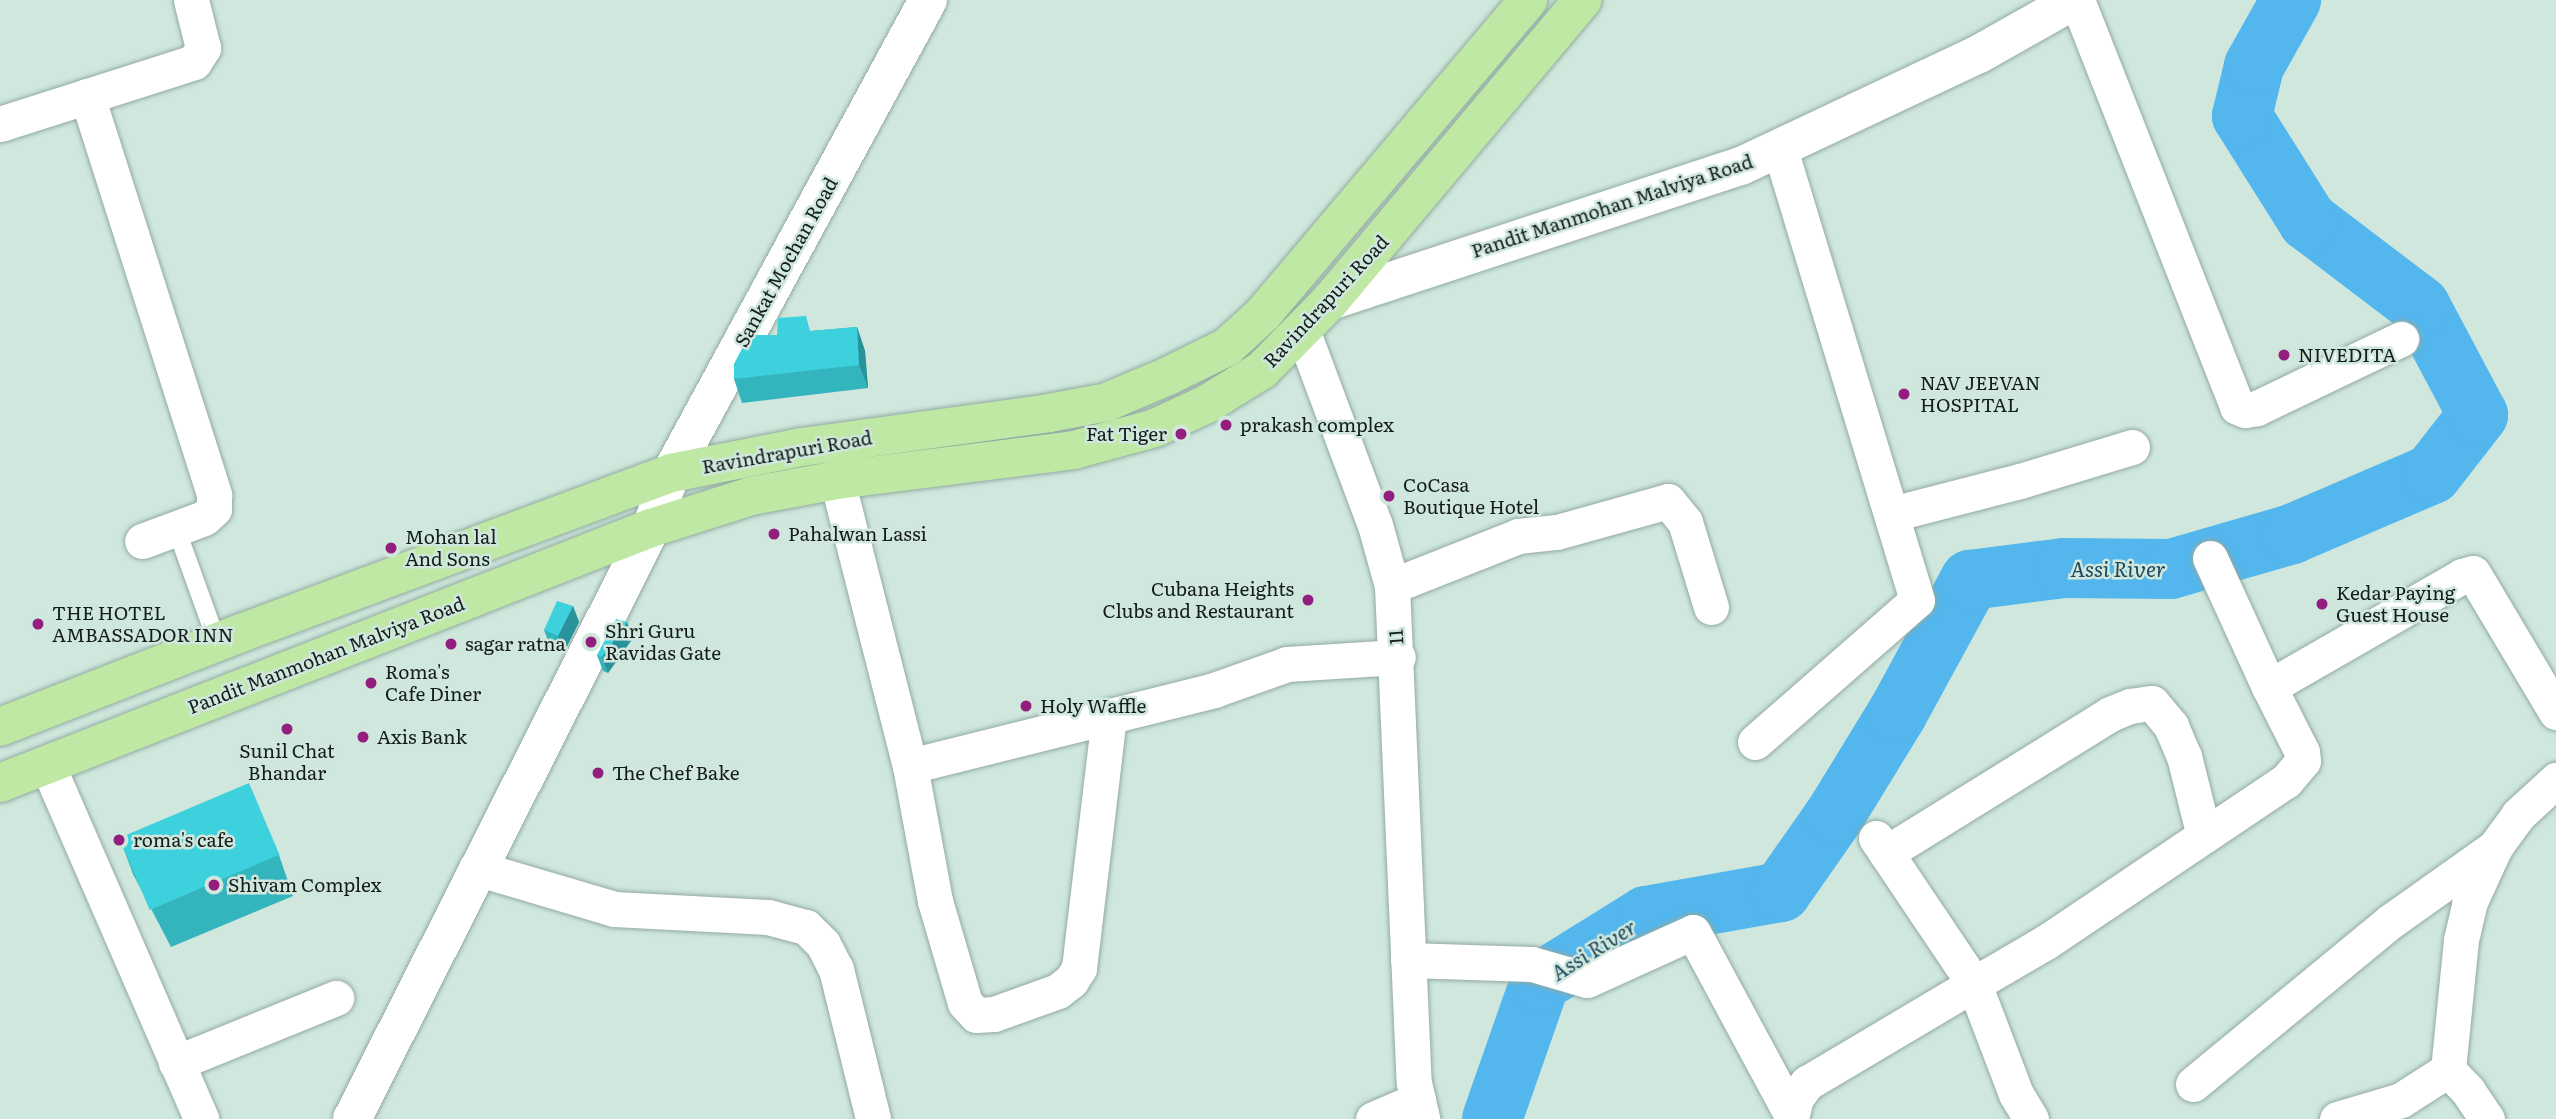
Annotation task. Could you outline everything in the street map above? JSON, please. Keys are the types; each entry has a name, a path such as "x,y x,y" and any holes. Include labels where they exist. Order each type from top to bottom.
{"main road":[{"name":"Ravindrapuri Road","path":"0,727 217,642 671,473 802,447 1107,402 1227,347 1262,313 1528,0"},
{"name":"Ravindrapuri Road","path":"651,528 751,496 836,480 1074,450 1155,428 1207,404 1262,370 1330,301 1583,0"},
{"name":"Pandit Manmohan Malviya Road","path":"0,783 651,528"}],"street":[{"path":"0,124 194,62 203,48 191,0"},
{"name":"Sankat Mochan Road","path":"352,1119 476,868 651,528 671,473 928,0"},
{"path":"2076,0 2237,407 2245,410 2257,408 2401,339"},
{"name":"Pandit Manmohan Malviya Road","path":"1330,301 1741,166 1979,54 2076,0"},
{"path":"87,96 214,495 214,509 204,518 142,541"},
{"path":"1755,742 1917,600 1780,148"},
{"name":"11","path":"1302,330 1376,525 1392,586 1398,657 1413,1083 1420,1110"},
{"path":"1892,514 2020,481 2132,447"},
{"path":"836,480 910,766 935,901 965,1003 976,1015 993,1014 1058,991 1071,981 1079,968 1109,716"},
{"path":"1392,586 1518,536 1557,532 1668,501 1685,522 1712,607"},
{"path":"1791,1115 1807,1083 2046,942 2286,781 2303,761 2302,752 2210,558"},
{"path":"2269,687 2462,576 2473,573 2556,712"},
{"path":"910,766 1214,690 1287,664 1398,657"},
{"path":"2031,1119 2016,1094 1974,984 1881,846 2110,714 2130,706 2152,703 2171,726 2184,756 2204,836"},
{"path":"47,764 201,1119"},
{"path":"2487,1119 2448,1070 2461,940 2469,904 2495,848 2518,815 2556,780"},
{"path":"2193,1084 2391,921 2495,848"},
{"path":"476,868 614,909 768,917 806,926 823,944 836,969 873,1119"},
{"path":"1408,960 1532,964 1587,980 1693,932 1791,1115"},
{"path":"177,1063 336,998"},
{"path":"2337,1119 2401,1100 2448,1070"},
{"path":"1373,1119 1420,1110"}],"lane":[{"path":"176,528 217,642"}],"building":[{"path":"806,316 810,331 857,327 859,365 734,379 734,364 749,335 777,335 778,318"},
{"path":"557,601 573,606 558,636 544,630"},
{"path":"616,619 627,622 602,657 597,655"},
{"path":"249,783 279,855 150,910 119,838"}],"waterway":[{"name":"Assi River","path":"1492,1119 1540,982 1646,916 1781,892 1835,815 1897,714 1970,580 2064,568 2171,569 2292,534 2432,474 2478,415 2420,306 2308,221 2242,116 2254,66 2291,0"}],"place":[{"name":"NIVEDITA","path":"2284,355"},
{"name":"NAV JEEVAN HOSPITAL","path":"1904,394"},
{"name":"prakash complex","path":"1226,425"},
{"name":"Fat Tiger","path":"1181,434"},
{"name":"CoCasa Boutique Hotel","path":"1389,496"},
{"name":"Pahalwan Lassi","path":"774,534"},
{"name":"Mohan lal And Sons","path":"391,548"},
{"name":"Cubana Heights Clubs and Restaurant","path":"1308,600"},
{"name":"Kedar Paying Guest House","path":"2322,604"},
{"name":"THE HOTEL AMBASSADOR INN","path":"38,624"},
{"name":"Shri Guru Ravidas Gate","path":"591,642"},
{"name":"sagar ratna","path":"451,644"},
{"name":"Roma's Cafe Diner","path":"371,683"},
{"name":"Holy Waffle","path":"1026,706"},
{"name":"Sunil Chat Bhandar","path":"287,729"},
{"name":"Axis Bank","path":"363,737"},
{"name":"The Chef Bake","path":"598,773"},
{"name":"roma's cafe","path":"119,840"},
{"name":"Shivam Complex","path":"214,885"}]}
